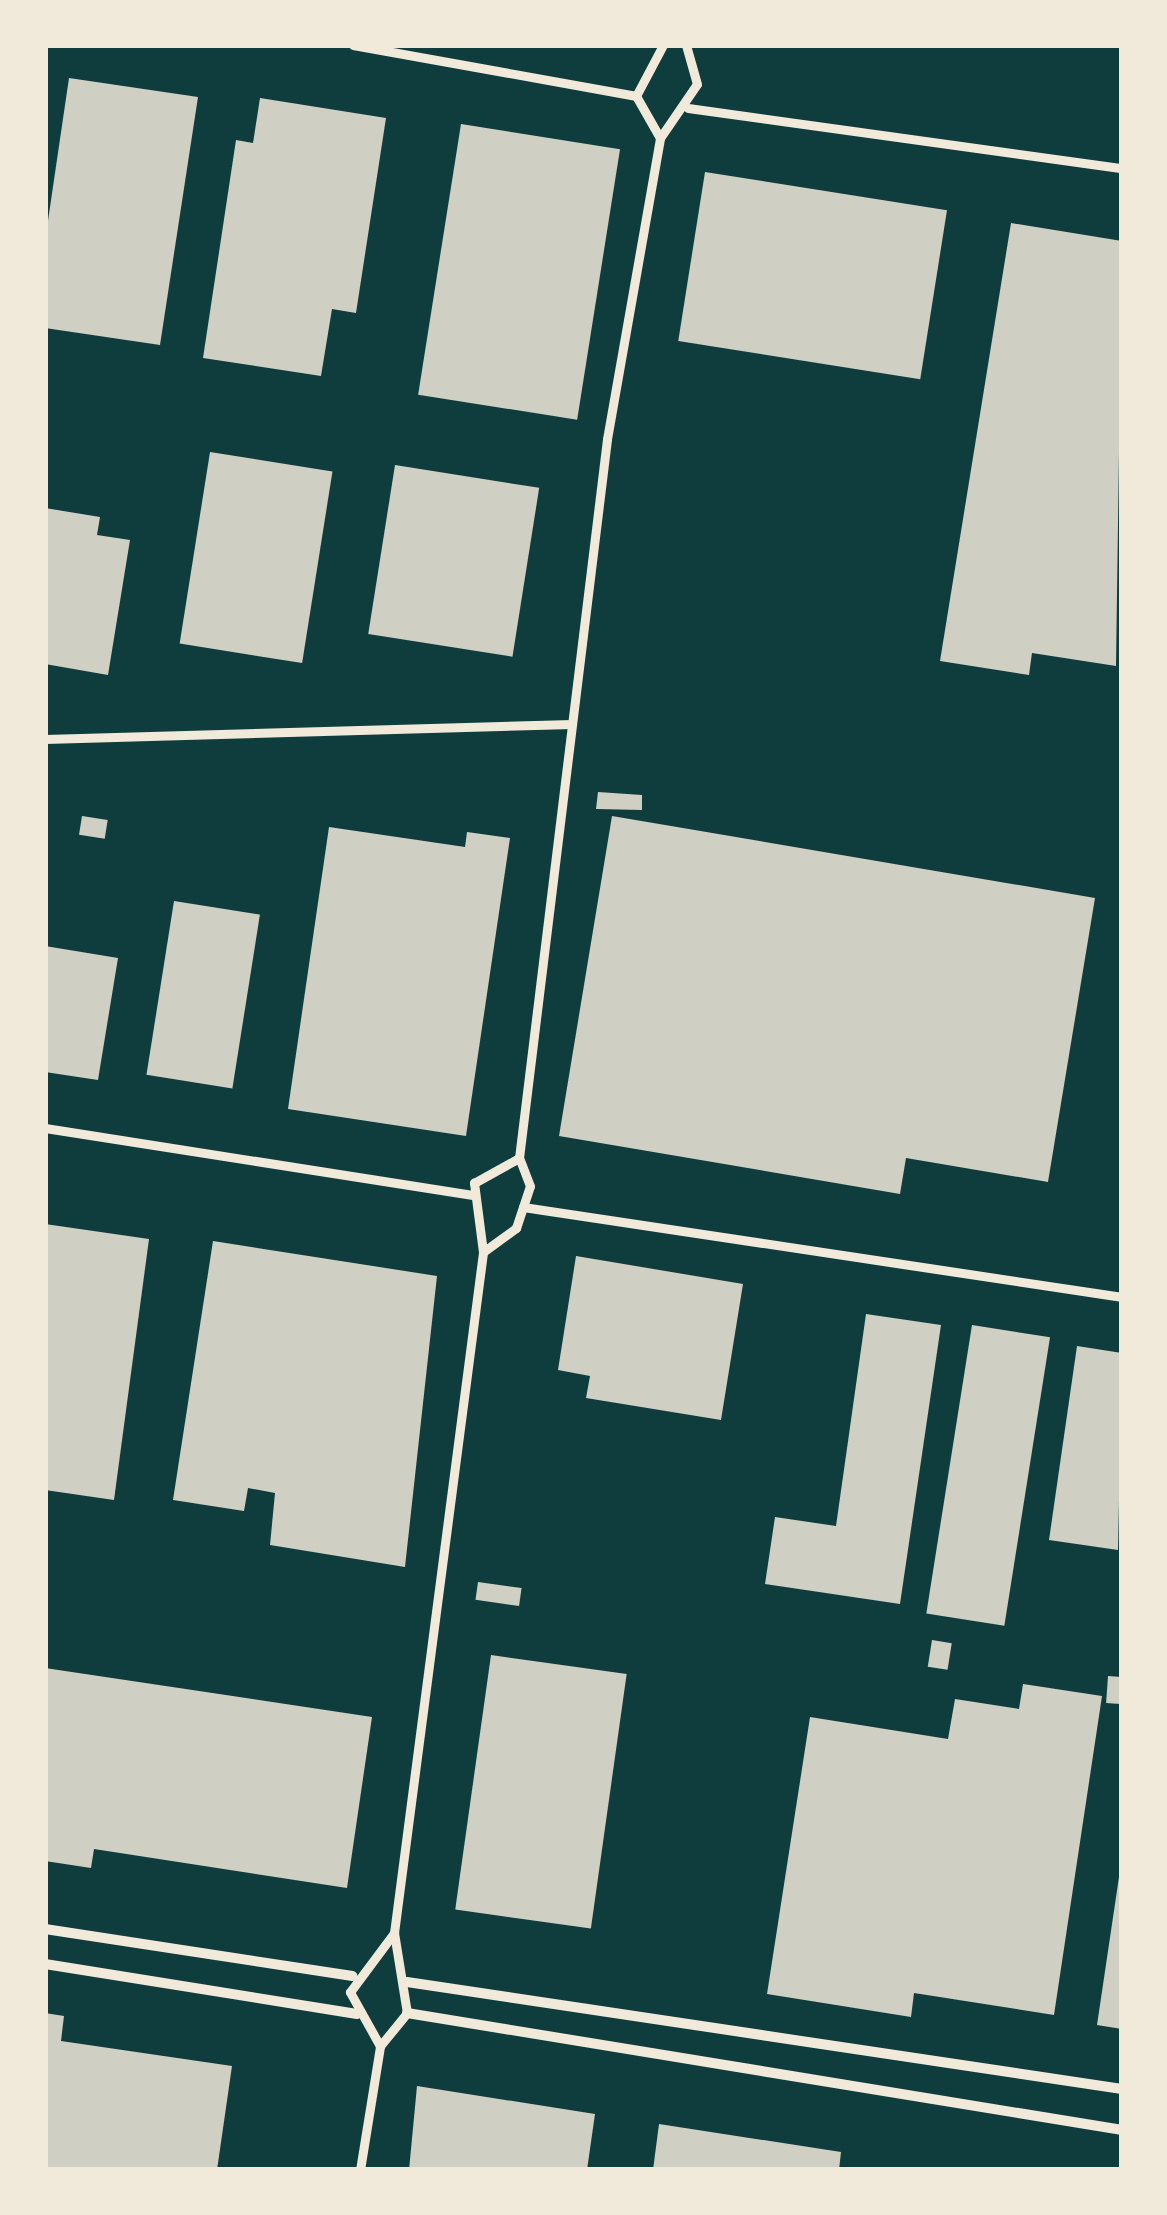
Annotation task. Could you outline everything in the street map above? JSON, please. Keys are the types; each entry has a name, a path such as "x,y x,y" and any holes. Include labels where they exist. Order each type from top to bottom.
{"street":[{"path":"353,45 637,96"},
{"path":"637,96 662,45"},
{"path":"483,1252 516,1228 530,1186 519,1158 572,724 660,138 688,108 697,84 686,45"},
{"path":"637,96 660,138"},
{"path":"688,108 1122,168"},
{"path":"45,740 572,724"},
{"path":"45,1128 473,1195"},
{"path":"360,2170 380,2046 407,2013 406,1982 394,1933 483,1252 473,1195 490,1168 519,1158"},
{"path":"523,1207 1122,1298"},
{"path":"45,1929 352,1976"},
{"path":"352,1976 394,1933"},
{"path":"45,1964 357,2014"},
{"path":"352,1976 357,2014 380,2046"},
{"path":"406,1982 1122,2089"},
{"path":"407,2013 1122,2130"}],"building":[{"path":"69,78 198,97 160,345 45,328 45,241"},
{"path":"260,98 386,118 356,313 332,309 321,376 203,358 236,140 253,143"},
{"path":"461,124 620,149 577,420 418,395"},
{"path":"705,172 947,210 920,379 678,341"},
{"path":"1011,223 1122,241 1116,666 1032,653 1029,675 940,661"},
{"path":"210,452 332,471 302,663 180,644"},
{"path":"395,465 539,488 512,657 368,634"},
{"path":"45,508 100,517 97,535 130,540 108,675 45,664"},
{"path":"598,792 642,795 642,810 596,809"},
{"path":"82,816 108,820 105,839 79,835"},
{"path":"612,816 1095,898 1048,1182 906,1158 900,1194 559,1136"},
{"path":"329,827 465,847 467,832 510,838 466,1136 288,1109"},
{"path":"174,901 260,915 232,1088 146,1075"},
{"path":"45,946 118,958 98,1080 45,1072"},
{"path":"45,1224 149,1239 114,1500 45,1490"},
{"path":"213,1241 437,1276 405,1567 270,1545 275,1493 248,1488 244,1511 173,1500"},
{"path":"576,1256 743,1284 721,1420 586,1398 590,1376 558,1370"},
{"path":"866,1314 941,1325 900,1604 765,1584 775,1517 836,1526"},
{"path":"972,1325 1050,1337 1004,1626 926,1613"},
{"path":"1077,1346 1122,1353 1118,1550 1049,1540"},
{"path":"478,1582 522,1588 519,1606 475,1600"},
{"path":"932,1640 952,1643 948,1670 928,1667"},
{"path":"491,1655 627,1674 591,1929 455,1909"},
{"path":"45,1668 372,1717 347,1888 94,1849 91,1868 45,1861"},
{"path":"1108,1676 1122,1677 1120,1704 1106,1703"},
{"path":"1023,1684 1102,1696 1054,2015 914,1993 911,2017 767,1994 810,1717 948,1739 955,1699 1019,1709"},
{"path":"1122,1877 1122,2029 1097,2025"},
{"path":"45,2013 64,2016 61,2041 232,2066 217,2170 45,2170"},
{"path":"417,2086 595,2114 587,2170 409,2170"},
{"path":"659,2124 841,2152 839,2170 653,2170"}]}
